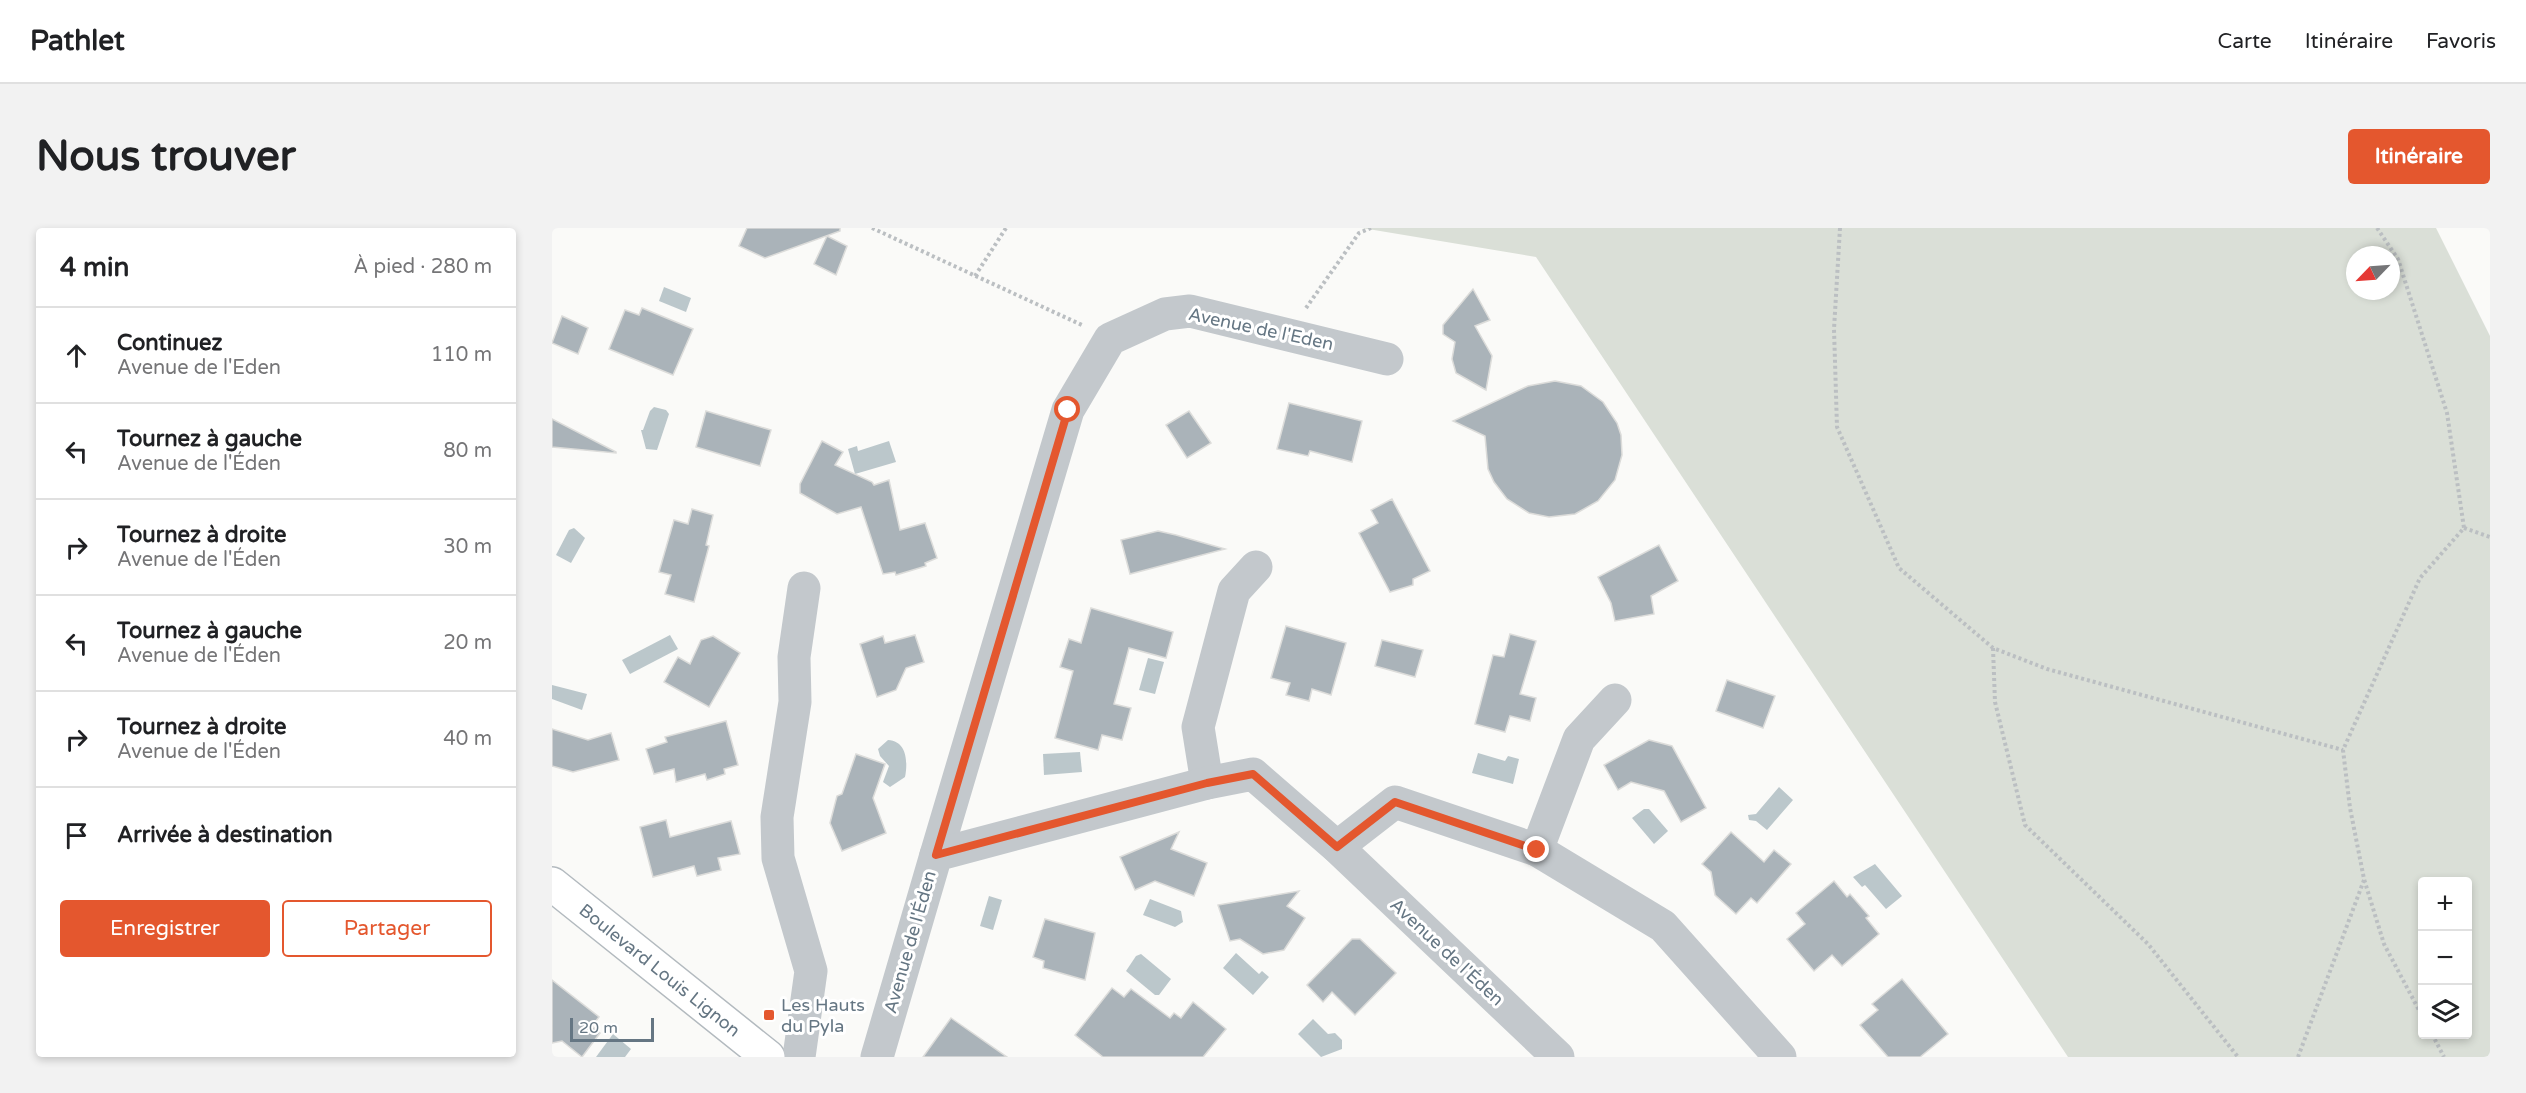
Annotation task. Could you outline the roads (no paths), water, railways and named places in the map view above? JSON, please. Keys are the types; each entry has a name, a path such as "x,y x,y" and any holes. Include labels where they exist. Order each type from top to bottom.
{"main road":[{"name":"Boulevard Louis Lignon","path":"552,884 768,1057"}],"street":[{"name":"Avenue de l'Eden","path":"936,855 1068,410 1110,339 1165,314 1190,311 1388,359"},
{"path":"1207,783 1198,727 1234,591 1256,567"},
{"path":"799,1057 810,971 778,858 777,818 795,702 794,657 804,588"},
{"path":"1537,850 1579,739 1616,700"},
{"name":"Avenue de l'Éden","path":"877,1057 936,855 1207,783 1253,774 1337,847 1558,1057"},
{"path":"1337,847 1395,802 1537,850 1663,926 1780,1057"}],"place":[{"name":"Les Hauts du Pyla","path":"769,1015"}]}
